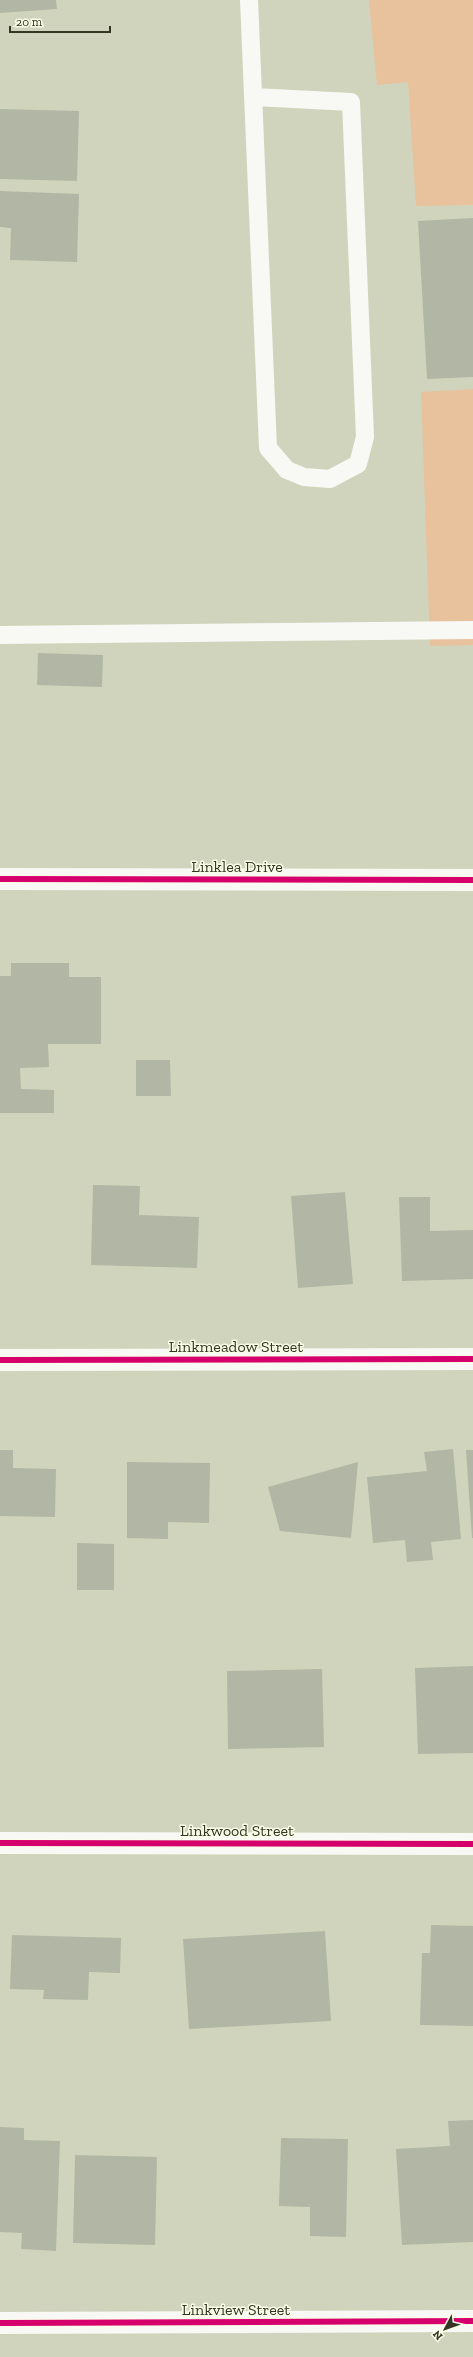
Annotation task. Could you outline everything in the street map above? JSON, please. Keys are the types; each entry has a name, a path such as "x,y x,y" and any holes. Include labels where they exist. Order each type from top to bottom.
{"street":[{"name":"Linklea Drive","path":"0,879 473,880"},
{"name":"Linkmeadow Street","path":"0,1360 473,1359"},
{"name":"Linkwood Street","path":"0,1843 473,1844"},
{"name":"Linkview Street","path":"0,2322 473,2321"}],"lane":[{"path":"249,0 268,448 287,470 304,477 330,479 358,464 365,437 351,102 254,97"},
{"path":"0,635 473,630"}],"shaded area":[{"path":"369,0 473,0 473,205 416,206 408,82 377,85"},
{"path":"473,389 473,645 430,646 421,392"}],"building":[{"path":"0,0 56,0 57,9 0,13"},
{"path":"0,109 79,111 77,181 0,179"},
{"path":"0,191 79,194 77,262 10,260 11,228 0,227"},
{"path":"473,218 473,377 427,379 418,221"},
{"path":"38,653 103,655 102,687 37,685"},
{"path":"11,963 69,963 69,977 101,977 101,1044 48,1044 49,1067 20,1068 21,1089 54,1090 54,1113 0,1113 0,976 11,976"},
{"path":"136,1060 170,1060 171,1096 136,1096"},
{"path":"93,1185 140,1186 139,1215 199,1217 197,1268 91,1265"},
{"path":"345,1192 353,1284 298,1288 291,1196"},
{"path":"399,1197 430,1197 430,1231 473,1230 473,1279 402,1281"},
{"path":"453,1449 461,1539 431,1542 433,1560 407,1562 405,1540 373,1543 367,1477 427,1471 424,1452"},
{"path":"0,1450 13,1450 13,1468 56,1469 55,1517 0,1516"},
{"path":"466,1450 473,1450 473,1538 472,1538"},
{"path":"127,1462 210,1463 209,1523 168,1522 168,1539 127,1538"},
{"path":"358,1462 351,1538 280,1531 268,1487"},
{"path":"77,1543 114,1544 114,1590 77,1590"},
{"path":"473,1666 473,1753 418,1754 415,1668"},
{"path":"322,1669 324,1747 228,1749 227,1671"},
{"path":"431,1925 473,1926 473,2026 420,2025 422,1953 430,1953"},
{"path":"325,1931 331,2021 189,2029 183,1939"},
{"path":"12,1935 121,1938 120,1973 89,1972 88,2000 43,1999 44,1990 10,1989"},
{"path":"473,2120 473,2242 402,2245 396,2149 450,2146 448,2121"},
{"path":"0,2127 24,2128 24,2140 60,2141 56,2251 21,2249 22,2233 0,2232"},
{"path":"281,2138 348,2139 346,2237 310,2236 310,2207 279,2206"},
{"path":"75,2155 157,2157 155,2245 73,2243"}],"cycle path":[{"path":"0,879 473,880"},
{"path":"0,1360 473,1359"},
{"path":"0,1843 473,1844"},
{"path":"0,2323 473,2321"}]}
